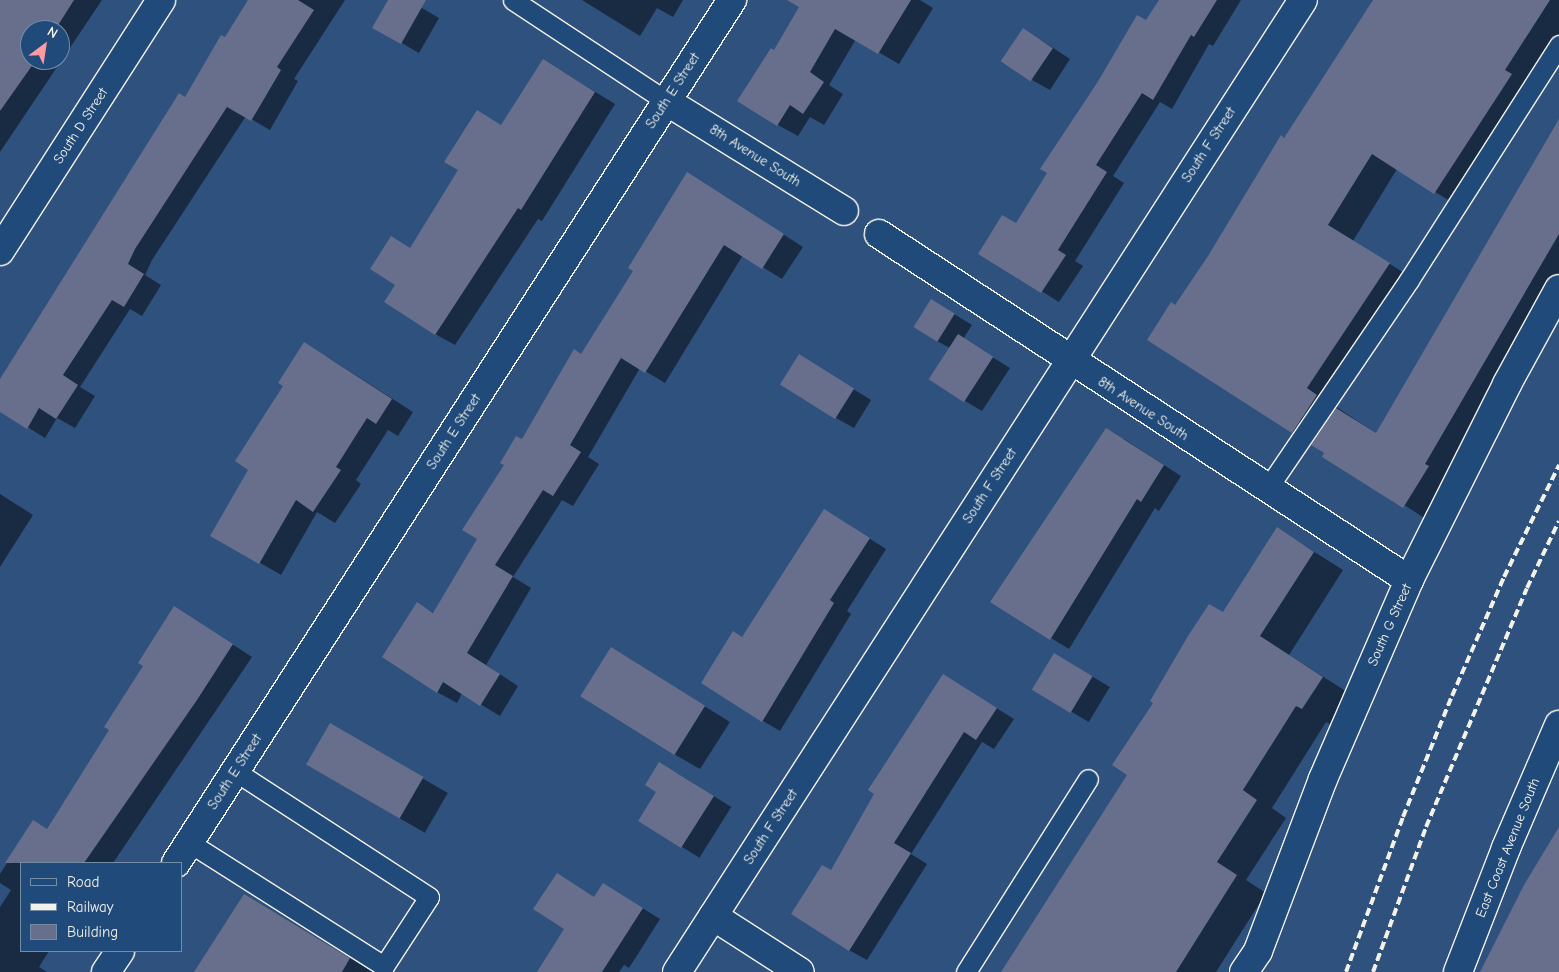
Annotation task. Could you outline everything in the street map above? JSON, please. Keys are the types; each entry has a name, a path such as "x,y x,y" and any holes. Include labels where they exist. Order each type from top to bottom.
{"street":[{"name":"South D Street","path":"0,251 161,0"},
{"name":"South E Street","path":"183,853 732,0"},
{"name":"South F Street","path":"677,972 1303,0"},
{"name":"8th Avenue South","path":"666,101 844,211"},
{"name":"8th Avenue South","path":"879,234 1070,361 1410,580"},
{"name":"South G Street","path":"1244,972 1258,951 1323,780 1410,580 1506,384 1559,289"},
{"name":"East Coast Avenue South","path":"1458,972 1506,848 1559,725"},
{"path":"713,916 800,972"},
{"path":"106,972 119,952"}],"lane":[{"path":"513,0 666,101"},
{"path":"1267,488 1419,265 1559,45"},
{"path":"183,853 382,969 429,897 235,771"},
{"path":"966,972 1088,780"}],"building":[{"path":"0,0 74,0 61,20 20,20 20,70 29,70 0,111"},
{"path":"248,0 298,0 314,10 277,67 281,70 251,121 227,107 135,249 128,264 144,274 124,307 112,300 63,375 78,385 56,419 39,408 27,429 0,412 0,379 179,93 185,97 221,35 225,37"},
{"path":"388,0 426,0 401,44 372,28"},
{"path":"787,0 911,0 878,54 835,29 810,72 824,82 803,114 790,105 777,126 737,101 771,48 774,50 799,7"},
{"path":"1159,0 1217,0 1194,37 1191,35 1153,100 1142,93 1096,165 1107,172 1058,250 1066,255 1041,293 978,254 1002,215 1016,223 1047,173 1040,169 1097,83 1137,15 1146,20"},
{"path":"1373,0 1550,0 1505,70 1512,74 1434,194 1372,154 1328,225 1390,263 1307,388 1317,395 1292,433 1147,340 1171,302 1175,305 1208,256 1281,135 1284,138"},
{"path":"1023,28 1053,48 1030,81 1001,61"},
{"path":"543,59 595,92 521,210 518,208 435,335 384,302 395,285 370,269 391,236 410,248 458,170 444,162 477,110 501,125"},
{"path":"1559,119 1559,234 1425,464 1429,466 1403,508 1322,457 1324,453 1311,445 1336,408 1376,433"},
{"path":"687,172 784,234 762,269 724,245 645,373 621,358 570,445 581,452 553,496 543,490 495,565 513,576 467,653 500,674 480,706 443,682 437,693 382,657 417,602 433,613 477,539 462,530 504,465 500,463 516,436 522,439 574,349 581,354 633,271 628,268"},
{"path":"931,299 955,314 937,342 914,327"},
{"path":"958,334 993,357 964,402 929,379"},
{"path":"304,342 392,399 376,424 367,418 336,467 341,470 313,512 296,500 259,564 210,536 248,470 235,461 283,386 278,383"},
{"path":"799,354 854,388 835,419 780,385"},
{"path":"1106,428 1164,465 1141,502 1137,499 1050,640 990,602"},
{"path":"824,509 870,538 830,600 834,603 762,722 701,683 733,631 742,637"},
{"path":"1277,527 1314,552 1260,636 1323,677 1302,709 1296,706 1243,790 1257,800 1217,862 1237,875 1176,972 1001,972 1127,775 1112,765 1153,703 1150,701 1188,636 1209,604 1223,612"},
{"path":"174,606 233,644 197,700 85,862 5,863 33,820 47,829 109,730 104,727 143,666 138,663"},
{"path":"611,647 705,706 674,755 580,696"},
{"path":"1054,653 1093,676 1070,713 1032,690"},
{"path":"943,674 997,708 976,740 964,732 894,843 911,853 849,951 791,914 822,865 831,870 874,794 868,790"},
{"path":"330,723 424,777 400,819 306,765"},
{"path":"659,762 714,796 681,848 638,821 656,792 645,785"},
{"path":"1559,827 1559,972 1480,972 1524,885"},
{"path":"557,873 594,897 603,883 643,908 602,972 537,972 564,929 533,909"},
{"path":"244,894 350,958 342,972 194,972"}],"railway":[{"path":"1346,972 1403,817 1452,696 1504,577 1559,465"},
{"path":"1373,972 1426,827 1527,588 1559,521"}]}
